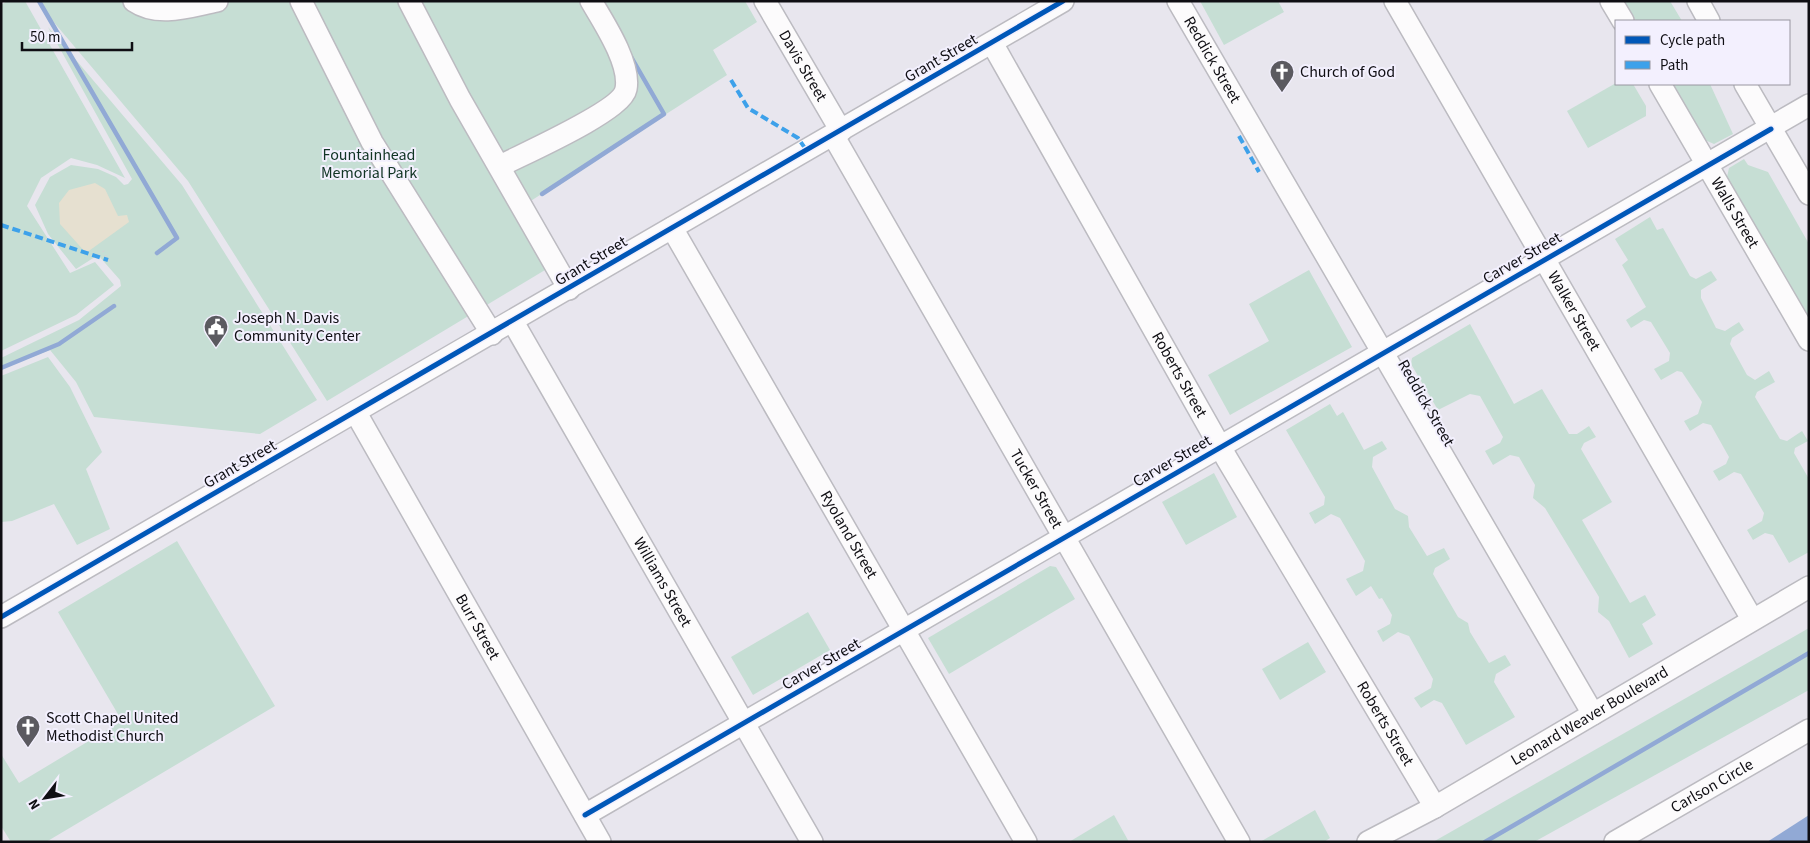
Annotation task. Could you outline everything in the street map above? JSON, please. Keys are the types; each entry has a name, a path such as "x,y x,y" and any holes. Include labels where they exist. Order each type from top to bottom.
{"street":[{"path":"134,1 142,7 157,10 217,1"},
{"path":"301,1 372,142 492,334"},
{"path":"409,1 460,100 500,166 569,289"},
{"path":"500,166 602,115 620,101 626,90 626,74 613,39 592,1"},
{"name":"Davis Street","path":"766,1 837,133"},
{"name":"Grant Street","path":"1,617 513,322 1063,1"},
{"name":"Reddick Street","path":"1178,1 1593,714"},
{"name":"Walker Street","path":"1395,1 1752,619"},
{"path":"1611,1 1622,20"},
{"path":"1698,1 1709,20"},
{"name":"Roberts Street","path":"992,42 1221,448 1435,808"},
{"name":"Walls Street","path":"1661,85 1709,165 1809,340"},
{"path":"1746,85 1809,194"},
{"name":"Carver Street","path":"585,815 742,722 904,631 1709,165 1809,105"},
{"name":"Tucker Street","path":"837,133 1238,842"},
{"name":"Ryoland Street","path":"672,228 1026,842"},
{"name":"Williams Street","path":"513,322 812,842"},
{"name":"Burr Street","path":"356,413 600,842"},
{"name":"Leonard Weaver Boulevard","path":"1368,842 1435,808 1809,587"},
{"name":"Carlson Circle","path":"1615,842 1809,730"}],"path":[{"path":"103,251 110,263"}],"green space":[{"path":"7,1 25,1 125,178 97,165 71,158 41,178 27,206 70,273 95,262 114,285 76,315 1,351 1,5"},
{"name":"Fountainhead Memorial Park","path":"39,1 600,1 643,77 602,1 745,1 757,22 713,50 727,75 526,204 560,261 327,401 188,181 41,7"},
{"path":"1200,1 1278,1 1284,12 1224,45"},
{"path":"1624,1 1670,1 1681,20 1635,20"},
{"path":"48,27 182,185 317,400 260,434 94,417 76,382 50,350 1,369 1,358 79,320 121,286 120,280 98,255 76,269 48,234 35,205 50,177 71,165 98,169 116,177 124,185 128,184 132,179"},
{"path":"1615,84 1634,85 1646,106 1646,116 1588,148 1567,111"},
{"path":"1673,85 1710,85 1733,134 1714,144 1705,140"},
{"path":"1744,159 1748,165 1768,172 1809,244 1809,321 1727,177 1729,168"},
{"path":"1650,217 1657,230 1663,228 1690,276 1696,279 1711,271 1717,280 1701,290 1701,298 1716,328 1725,331 1739,322 1744,330 1732,338 1730,344 1747,375 1755,380 1769,371 1775,382 1757,392 1755,397 1780,439 1787,441 1802,431 1808,441 1795,448 1794,453 1809,479 1809,552 1789,563 1773,535 1765,533 1753,540 1747,530 1762,521 1764,513 1741,474 1734,472 1719,481 1713,471 1726,464 1729,457 1711,425 1703,423 1690,431 1684,421 1698,414 1702,402 1682,372 1677,371 1661,380 1654,369 1669,361 1670,353 1651,322 1644,320 1631,328 1626,320 1646,307 1622,265 1628,260 1615,239"},
{"path":"1309,270 1352,347 1230,415 1208,375 1269,341 1249,304"},
{"path":"1470,324 1514,404 1542,389 1569,434 1577,434 1589,426 1596,437 1584,443 1581,449 1612,502 1582,520 1630,603 1645,595 1656,615 1642,624 1653,644 1629,658 1609,621 1598,612 1599,597 1545,508 1533,498 1535,485 1519,457 1510,455 1493,465 1485,451 1500,443 1503,437 1480,396 1470,394 1438,410 1411,364 1412,358"},
{"path":"48,357 70,387 102,452 86,469 110,529 77,545 54,504 12,521 1,522 1,376"},
{"path":"1330,404 1337,416 1343,412 1364,450 1382,441 1387,449 1373,457 1372,467 1395,509 1408,516 1409,527 1427,556 1444,548 1450,559 1435,568 1433,574 1458,617 1468,623 1470,632 1489,663 1505,655 1511,665 1496,674 1494,682 1515,717 1466,745 1442,703 1434,700 1421,708 1414,698 1431,688 1433,679 1409,636 1398,632 1383,642 1377,631 1390,624 1392,615 1382,598 1379,599 1371,586 1356,596 1346,579 1363,571 1365,561 1340,518 1331,514 1315,524 1309,513 1324,505 1325,497 1286,430"},
{"path":"1214,473 1237,517 1186,545 1162,502"},
{"path":"177,541 275,706 46,842 11,842 1,826 1,754 19,783 122,721 58,612"},
{"path":"1050,566 1056,567 1075,599 949,674 928,638"},
{"path":"808,612 830,650 753,695 731,657"},
{"path":"1809,628 1809,690 1534,842 1433,842"},
{"path":"1308,642 1326,672 1280,700 1262,669"},
{"path":"1315,810 1330,838 1324,842 1260,842"},
{"path":"1114,815 1129,842 1069,842"}],"sand":[{"path":"95,183 105,189 118,216 127,215 129,222 86,253 60,224 59,203 69,190"}],"water":[{"path":"1809,815 1809,840 1805,842 1767,842"}],"waterway":[{"path":"39,1 177,238 157,253"},
{"path":"542,194 664,114 630,55"},
{"path":"1,368 59,344 114,306"},
{"path":"1485,842 1809,653"}],"marked path":[{"path":"731,80 748,108 798,138 807,151"},
{"path":"1239,136 1259,172"},
{"path":"1,225 108,260"}],"cycle path":[{"path":"1,617 1063,1"},
{"path":"585,815 1771,129"}],"place":[{"name":"Church of God","path":"1282,93"},
{"name":"Joseph N. Davis Community Center","path":"216,348"},
{"name":"Scott Chapel United Methodist Church","path":"28,748"}]}
